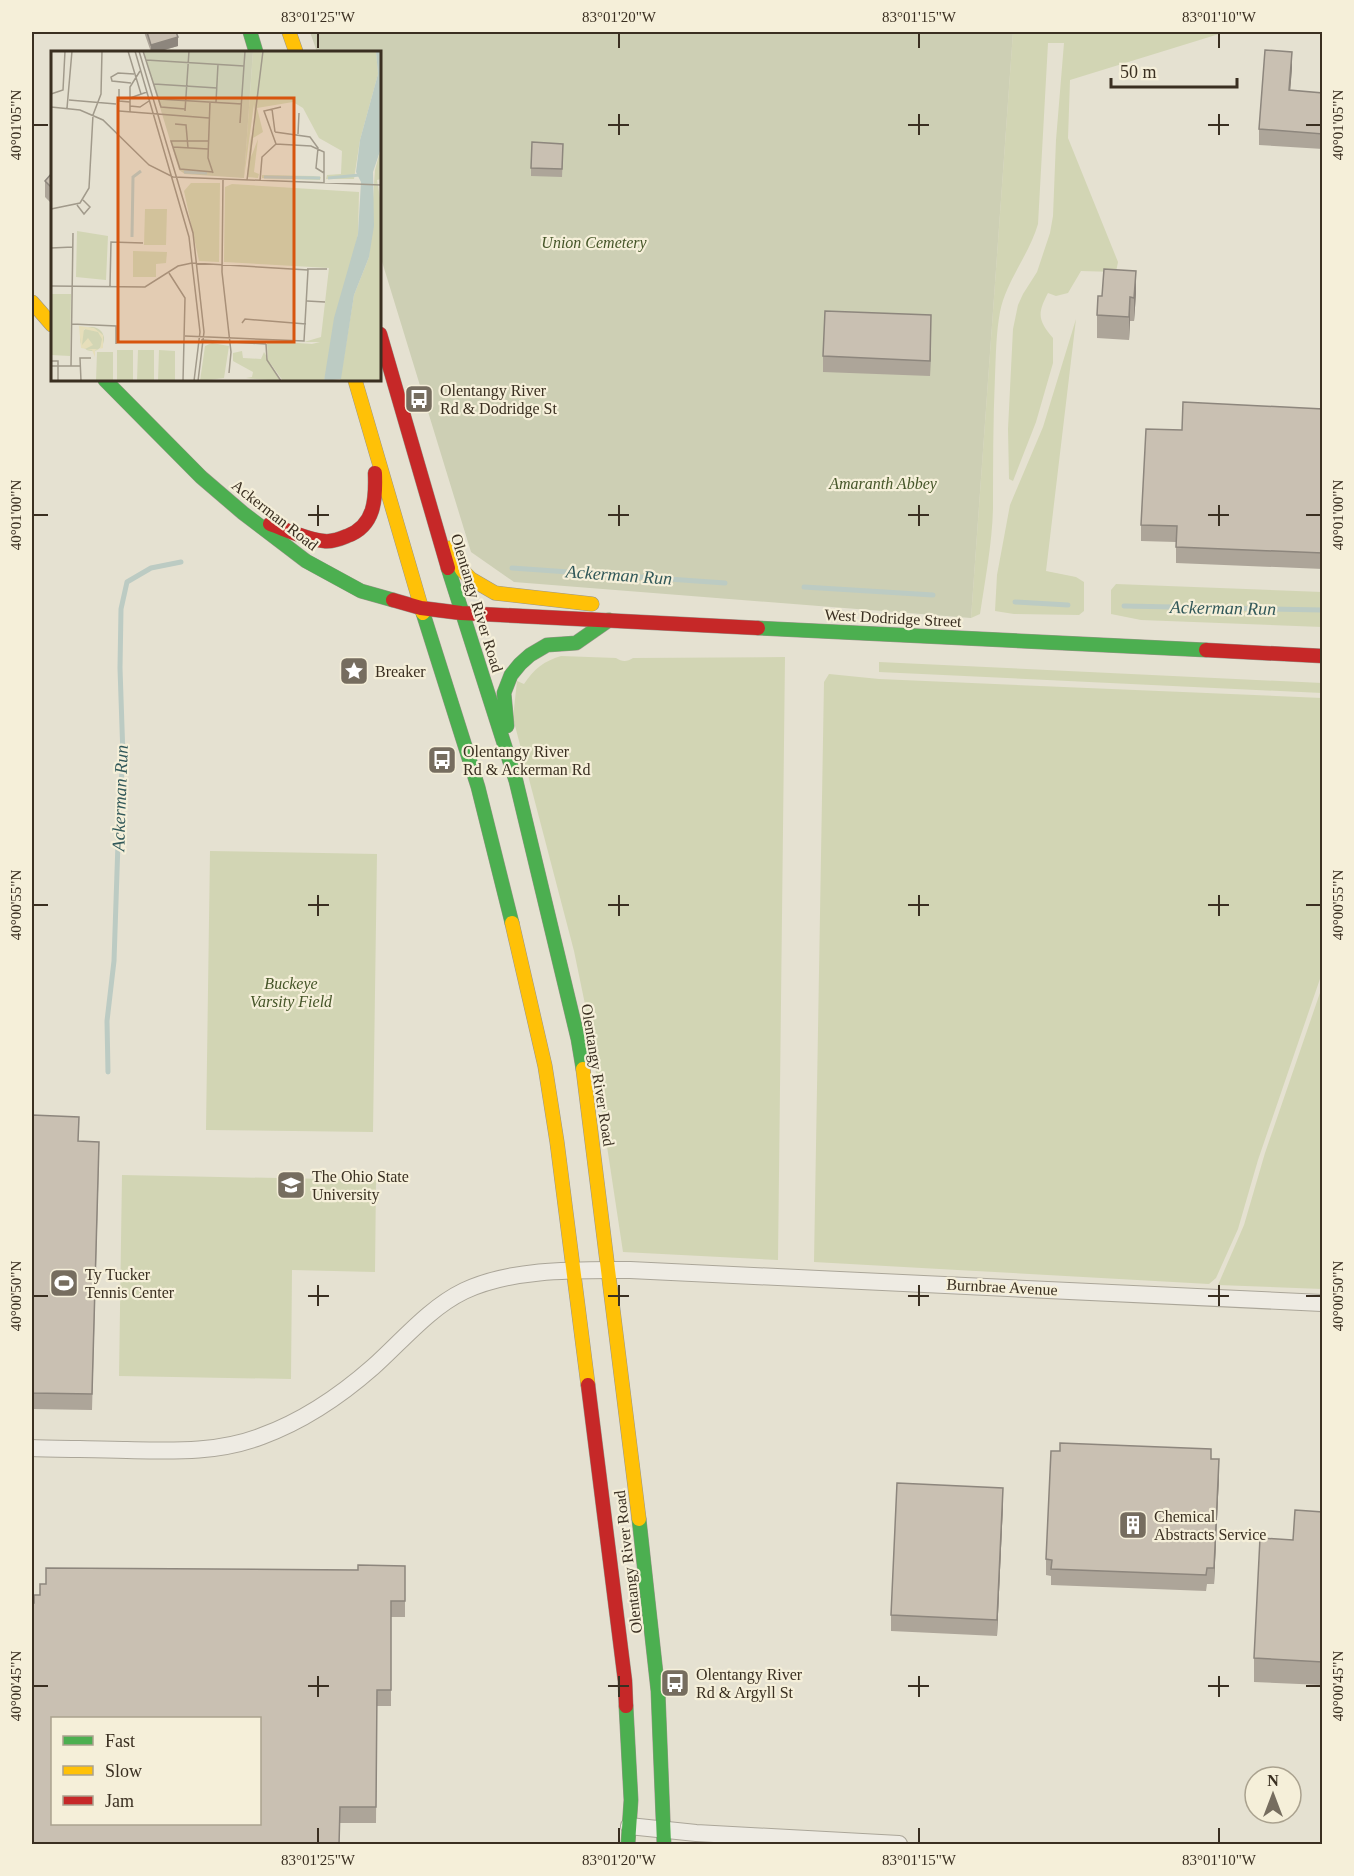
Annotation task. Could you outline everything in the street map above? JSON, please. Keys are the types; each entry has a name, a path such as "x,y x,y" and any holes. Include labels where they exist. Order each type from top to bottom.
{"main road":[{"path":"250,32 256,51"},
{"path":"289,32 296,51"},
{"path":"32,302 51,324"},
{"name":"Olentangy River Road","path":"381,337 461,613 516,781 578,1039 651,1614 658,1690 664,1837"},
{"name":"Ackerman Road","path":"106,381 201,477 243,513 306,561 361,591 421,608 461,613"},
{"name":"Olentangy River Road","path":"355,381 421,608 478,787 521,957 545,1066 574,1270 626,1681 631,1800 628,1845"},
{"path":"243,513 297,534 326,541 359,532 369,520 375,505 376,486 371,435"},
{"path":"435,524 462,570 471,579 495,593 609,611"},
{"path":"516,781 504,706 504,693 511,675 530,655 547,645 576,643 609,611"},
{"name":"West Dodridge Street","path":"461,613 609,611 673,624 1323,656"}],"street":[{"name":"Burnbrae Avenue","path":"32,1448 182,1451 236,1445 283,1428 330,1401 372,1368 444,1303 486,1282 541,1272 608,1270 784,1276 1323,1303"},
{"path":"629,1826 664,1837 899,1845"}],"green space":[{"name":"Union Cemetery","path":"310,32 1013,32 971,618 514,582 471,552 381,258 381,51 317,51"},
{"path":"1013,32 1322,33 1219,34 1070,80 1068,138 1118,262 1116,272 1081,271 1068,293 1056,296 1048,293 1044,300 1041,317 1044,326 1053,338 1053,363 1036,422 1013,481 1009,479 1008,429 1013,329 1018,305 1037,272 1053,216 1056,140 1064,43 1048,43 1038,224 1007,290 1000,312 994,393 991,535 980,614 971,618"},
{"path":"1076,319 1046,571 1076,577 1084,582 1084,611 1079,615 1014,614 995,611 997,575 1010,505 1043,427"},
{"path":"1116,584 1322,592 1322,627 1141,620 1111,614 1111,590"},
{"path":"561,656 616,658 624,661 633,658 785,657 778,1260 623,1252 587,1014 574,951 513,718 517,681 524,684 540,666"},
{"path":"879,662 1322,683 1322,693 879,672"},
{"path":"829,674 879,679 1322,698 1322,973 1258,1160 1238,1229 1216,1278 1209,1284 814,1262 824,682"},
{"name":"Buckeye Varsity Field","path":"210,851 377,854 373,1132 206,1130"},
{"path":"1322,987 1322,1289 1218,1285 1244,1225 1265,1153"},
{"path":"122,1175 376,1180 375,1272 292,1270 291,1379 119,1376"}],"building":[{"path":"147,32 176,32 178,37 151,45"},
{"path":"1265,50 1292,52 1289,90 1323,93 1323,134 1259,129"},
{"path":"532,142 563,144 562,169 531,168"},
{"path":"51,174 51,187 45,181"},
{"path":"1104,269 1136,271 1134,298 1130,297 1129,317 1097,315 1098,296 1102,296"},
{"path":"825,311 931,315 930,361 823,356"},
{"path":"1183,402 1323,409 1323,553 1176,547 1177,526 1141,525 1146,429 1182,430"},
{"name":"Ty Tucker Tennis Center","path":"32,1115 79,1117 78,1141 99,1142 92,1394 32,1393"},
{"name":"Chemical Abstracts Service","path":"1060,1443 1211,1449 1211,1459 1219,1459 1214,1568 1207,1568 1206,1575 1051,1569 1052,1560 1046,1559 1051,1451 1060,1451"},
{"path":"897,1483 1003,1488 997,1620 891,1615"},
{"name":"Chemical Abstracts Service","path":"1295,1510 1323,1512 1323,1662 1254,1658 1260,1538 1293,1540"},
{"path":"358,1565 405,1566 405,1601 391,1601 391,1690 377,1690 376,1807 340,1807 339,1845 32,1845 32,1603 34,1603 34,1595 40,1595 40,1584 46,1584 46,1568 358,1570"}],"waterway":[{"name":"Ackerman Run","path":"108,1072 107,1021 114,961 123,757 121,609 127,582 151,568 181,562"},
{"name":"Ackerman Run","path":"512,568 725,583"},
{"name":"Ackerman Run","path":"804,587 933,595"},
{"name":"Ackerman Run","path":"1015,602 1068,605"},
{"name":"Ackerman Run","path":"1124,606 1322,610"}],"traffic: fast":[{"path":"250,32 256,51"},
{"path":"106,381 201,477 243,513 306,561 361,591 393,600"},
{"path":"448,568 516,781 578,1039 583,1069"},
{"path":"423,613 478,787 512,923"},
{"path":"507,726 504,693 511,675 520,664 547,645 576,643 609,620"},
{"path":"758,628 1206,650"},
{"path":"639,1519 658,1691 664,1844"},
{"path":"626,1706 631,1800 628,1844"}],"traffic: slow":[{"path":"289,32 296,51"},
{"path":"32,302 51,324"},
{"path":"355,381 423,613"},
{"path":"450,548 462,570 471,579 495,593 592,604"},
{"path":"512,923 545,1066 588,1385"},
{"path":"583,1069 639,1519"}],"traffic: jam":[{"path":"381,337 448,568"},
{"path":"270,524 317,540 330,541 347,536 363,526 368,519 374,502 375,473"},
{"path":"393,600 421,608 461,613 758,628"},
{"path":"1206,650 1322,656"},
{"path":"588,1385 625,1681 626,1706"}],"place":[{"name":"Olentangy River Rd & Dodridge St","path":"419,399"},
{"name":"Breaker","path":"354,671"},
{"name":"Olentangy River Rd & Ackerman Rd","path":"442,760"},
{"name":"The Ohio State University","path":"291,1185"},
{"name":"Ty Tucker Tennis Center","path":"64,1283"},
{"name":"Chemical Abstracts Service","path":"1133,1525"},
{"name":"Olentangy River Rd & Argyll St","path":"675,1683"}],"park label":[{"name":"Amaranth Abbey","path":"883,483"}]}
